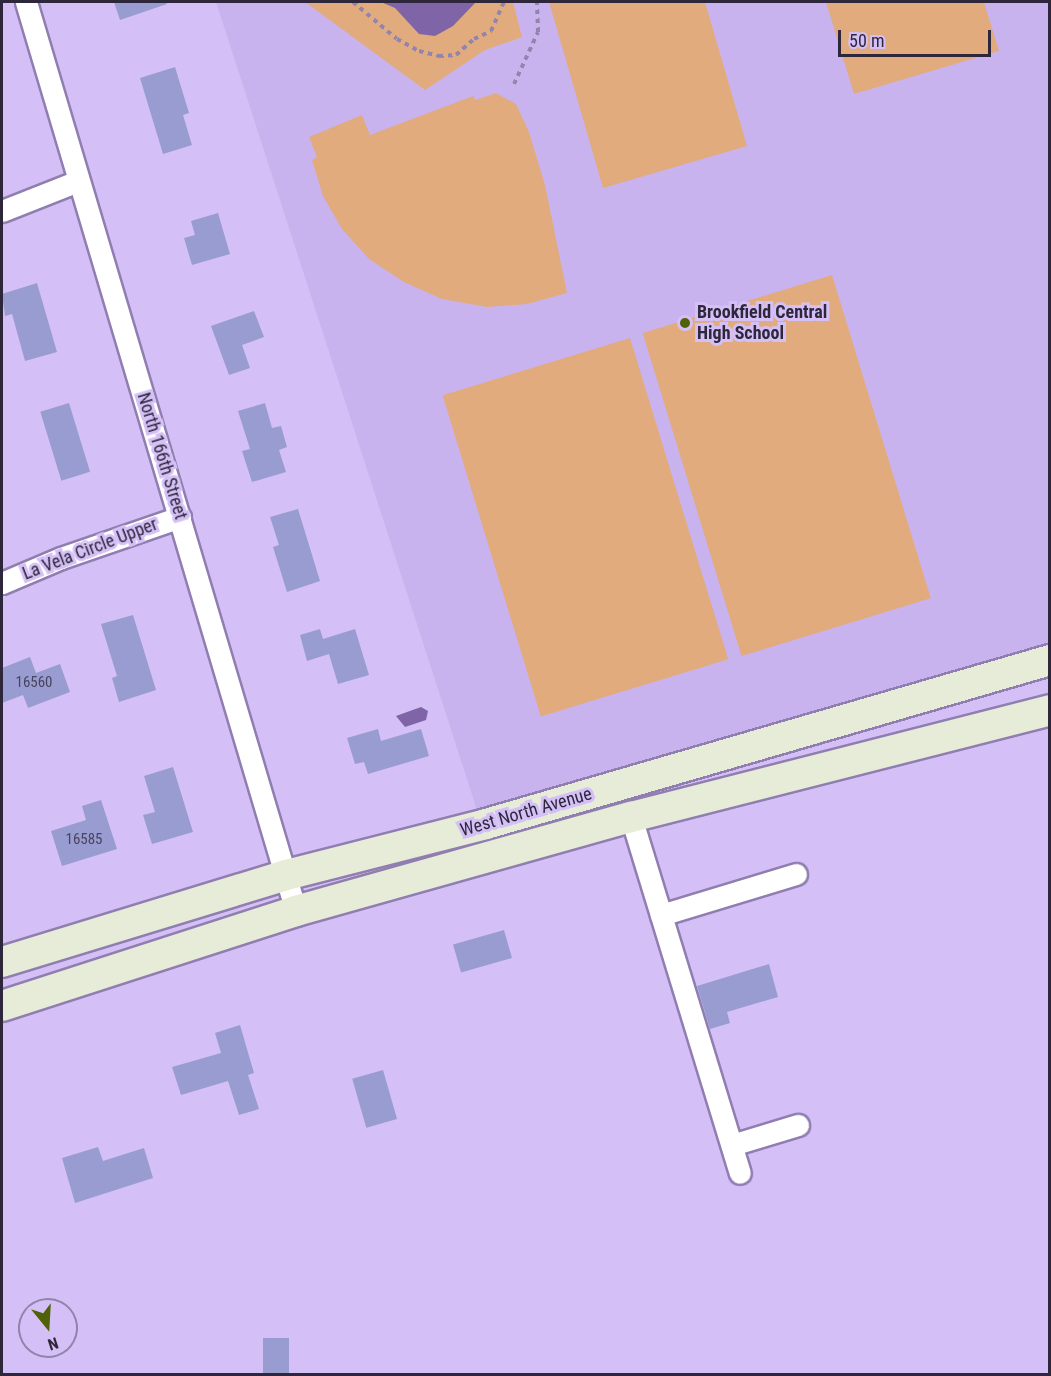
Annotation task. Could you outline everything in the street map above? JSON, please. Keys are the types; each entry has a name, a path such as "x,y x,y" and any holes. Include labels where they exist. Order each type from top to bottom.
{"main road":[{"name":"West North Avenue","path":"2,962 286,876 486,824 1050,660"},
{"name":"West North Avenue","path":"2,1006 296,911 631,817 1050,710"}],"street":[{"name":"North 166th Street","path":"26,2 296,911"},
{"path":"2,211 78,181"},
{"name":"La Vela Circle Upper","path":"2,583 71,554 180,517"},
{"path":"631,817 740,1173"},
{"path":"661,915 796,874"},
{"path":"732,1145 798,1125"}],"path":[{"path":"353,2 398,39 419,51 439,56 456,55 491,31 504,2"},
{"path":"514,84 538,32 537,2"}],"shaded area":[{"name":"Brookfield Central High School","path":"216,2 1049,2 1049,644 477,810"},
{"path":"305,2 513,2 522,37 485,50 425,90"},
{"path":"381,2 476,2 453,26 435,36 419,34 395,8"},
{"path":"549,2 705,2 747,146 603,188"},
{"path":"826,2 984,2 999,51 854,94"},
{"path":"496,93 516,104 529,132 545,185 567,293 527,304 487,307 442,299 404,282 369,259 342,229 323,196 312,160 317,157 309,137 362,115 370,135 473,96 475,100"},
{"path":"832,275 931,598 741,656 643,333"},
{"path":"630,338 728,659 541,717 443,395"},
{"path":"421,707 428,711 426,720 405,727 396,716"}],"building":[{"path":"114,2 166,2 167,4 120,20"},
{"path":"175,67 189,113 183,115 192,145 163,154 140,78"},
{"path":"218,213 230,254 192,265 184,238 195,235 191,221"},
{"path":"37,283 57,352 25,361 12,314 5,316 2,294"},
{"path":"254,311 264,337 242,345 250,368 229,375 211,326"},
{"path":"69,403 90,472 61,481 40,412"},
{"path":"265,403 272,428 281,426 287,447 279,450 286,472 252,482 242,451 250,449 238,411"},
{"path":"298,509 320,581 287,592 273,547 279,545 270,517"},
{"path":"133,615 156,690 119,702 112,678 117,676 101,624"},
{"path":"320,629 323,639 355,629 369,675 338,684 329,654 307,661 300,635"},
{"path":"30,657 36,673 60,664 70,692 28,708 23,695 2,703 2,668"},
{"path":"378,729 381,741 421,729 429,756 368,774 364,762 355,764 347,738"},
{"path":"173,767 193,832 152,844 143,815 155,812 144,776"},
{"path":"101,800 117,849 62,866 51,831 86,820 82,806"},
{"path":"504,930 512,958 461,972 453,945"},
{"path":"769,964 778,997 727,1012 730,1023 710,1029 697,986"},
{"path":"240,1025 254,1073 248,1075 259,1109 239,1115 228,1081 181,1095 172,1067 221,1053 215,1033"},
{"path":"383,1070 397,1119 366,1128 352,1079"},
{"path":"98,1147 103,1161 144,1148 153,1178 75,1203 62,1158"},
{"path":"263,1338 289,1338 289,1374 263,1374"}],"place":[{"name":"Brookfield Central High School","path":"685,323"}]}
